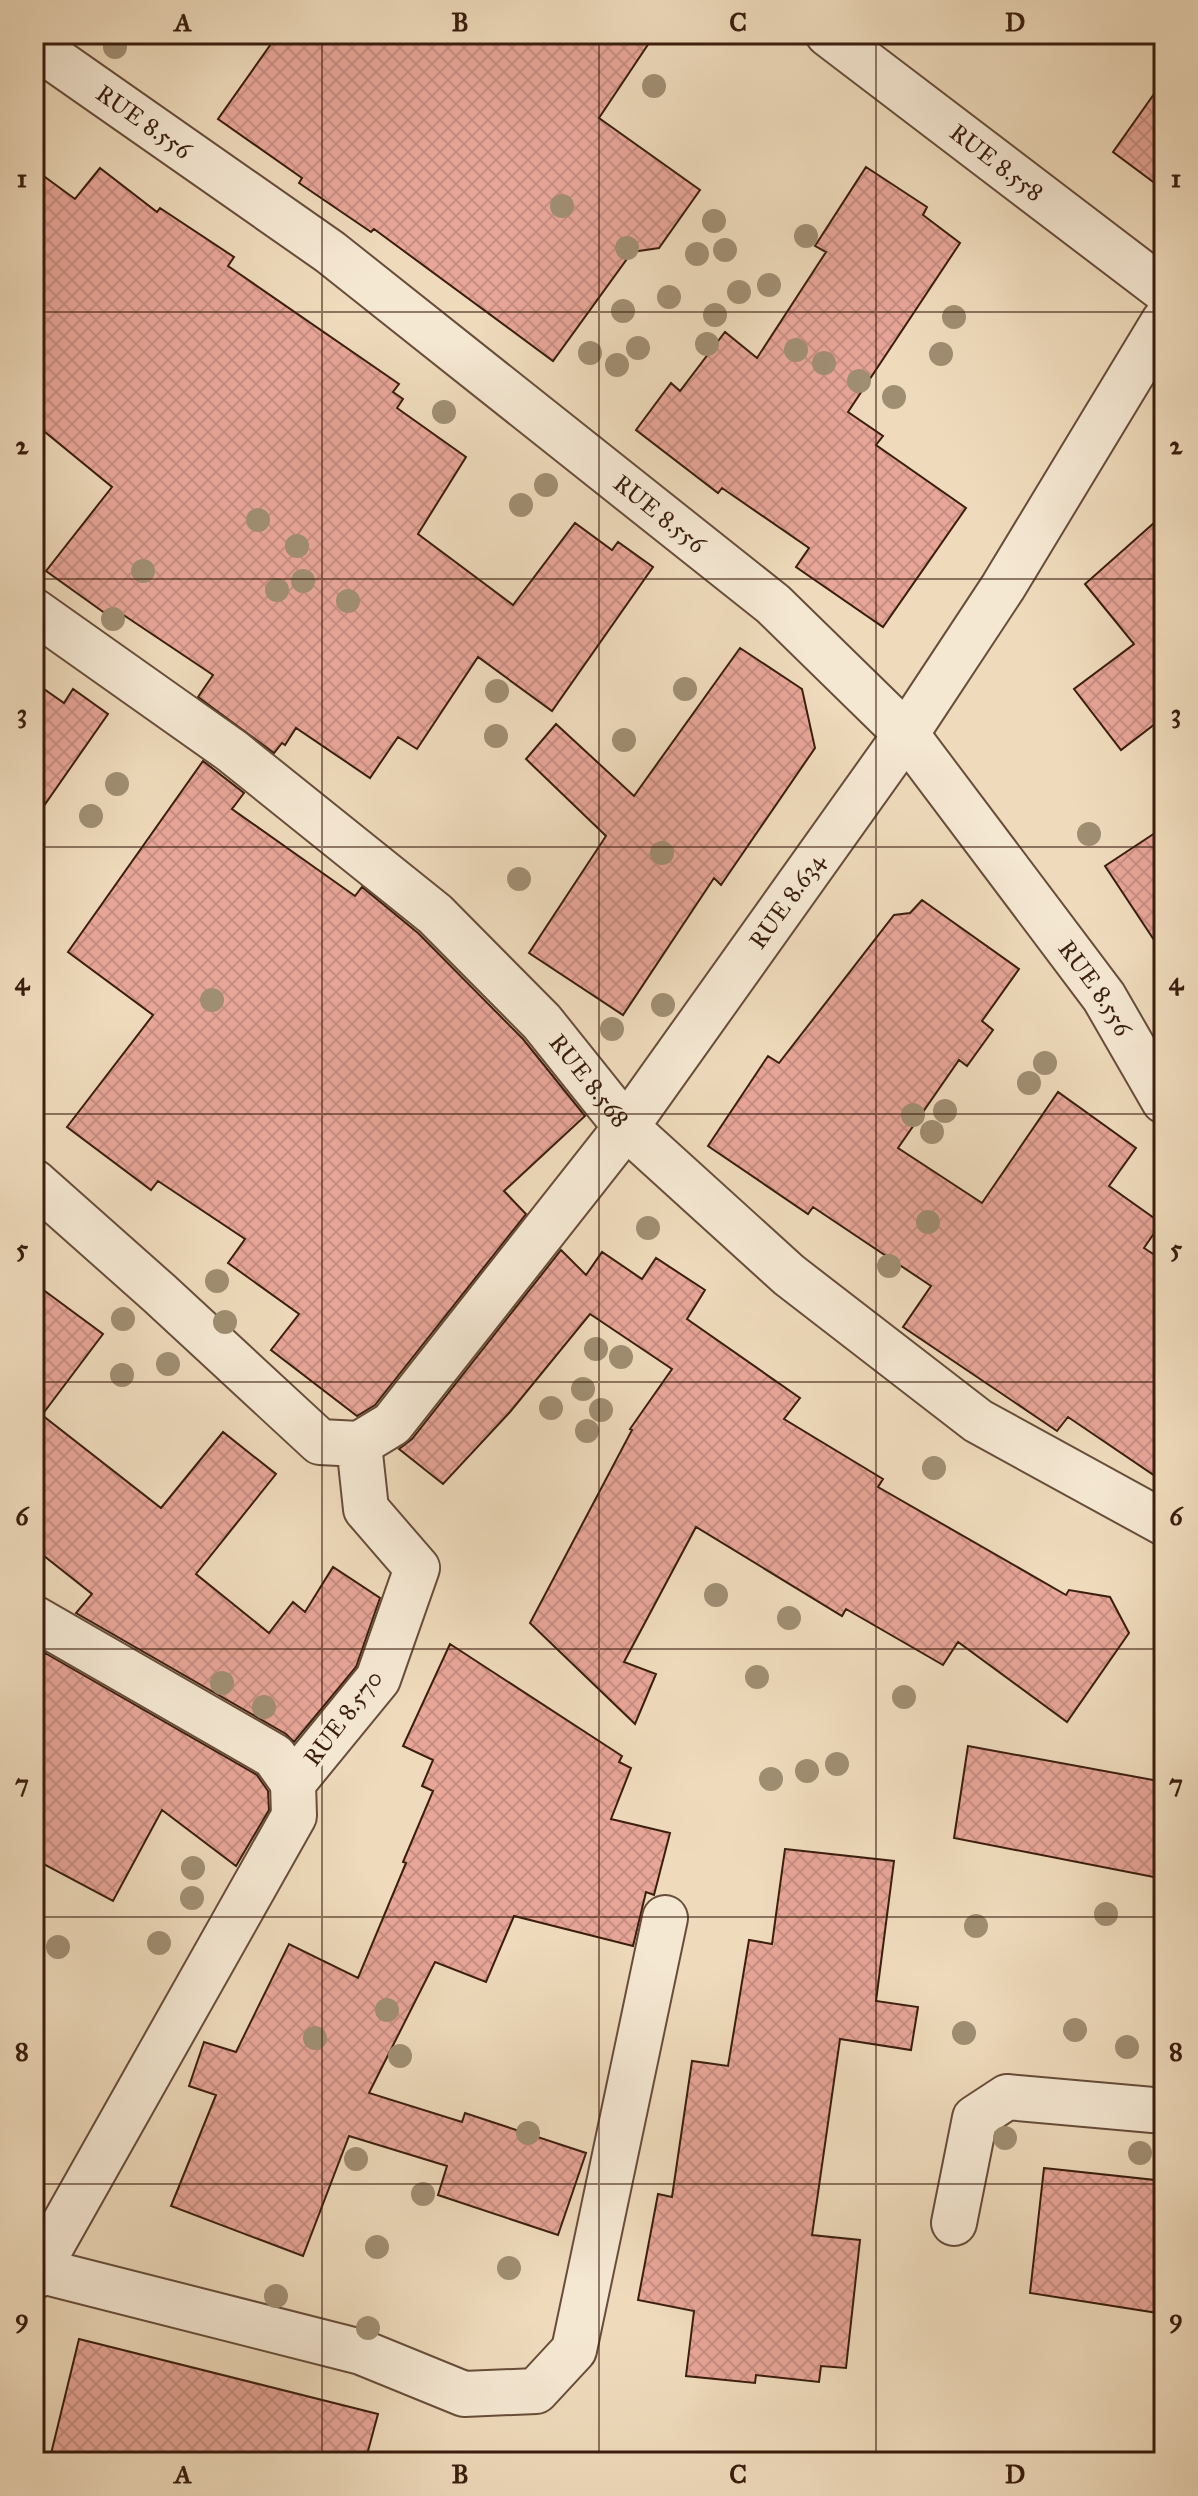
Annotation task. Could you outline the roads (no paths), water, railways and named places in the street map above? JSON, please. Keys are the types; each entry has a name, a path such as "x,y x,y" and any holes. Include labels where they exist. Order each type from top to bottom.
{"street":[{"name":"RUE 8.558","path":"828,34 1164,290"},
{"name":"RUE 8.556","path":"34,45 330,252 773,604 906,734 1104,997 1164,1101"},
{"name":"RUE 8.634","path":"359,1444 392,1424 626,1127 906,734 1003,587 1164,321"},
{"name":"RUE 8.568","path":"34,611 232,751 435,914 542,1022 626,1127 789,1275 978,1421 1164,1523"},
{"path":"34,1182 320,1442 359,1444"},
{"name":"RUE 8.570","path":"36,2274 294,1816 293,1783 378,1679 417,1568 366,1509 359,1444"},
{"path":"34,1618 274,1756 293,1783"},
{"path":"36,2274 361,2352 464,2394 536,2391 574,2350 665,1918"},
{"path":"954,2223 975,2118 1007,2097 1164,2111"}]}
